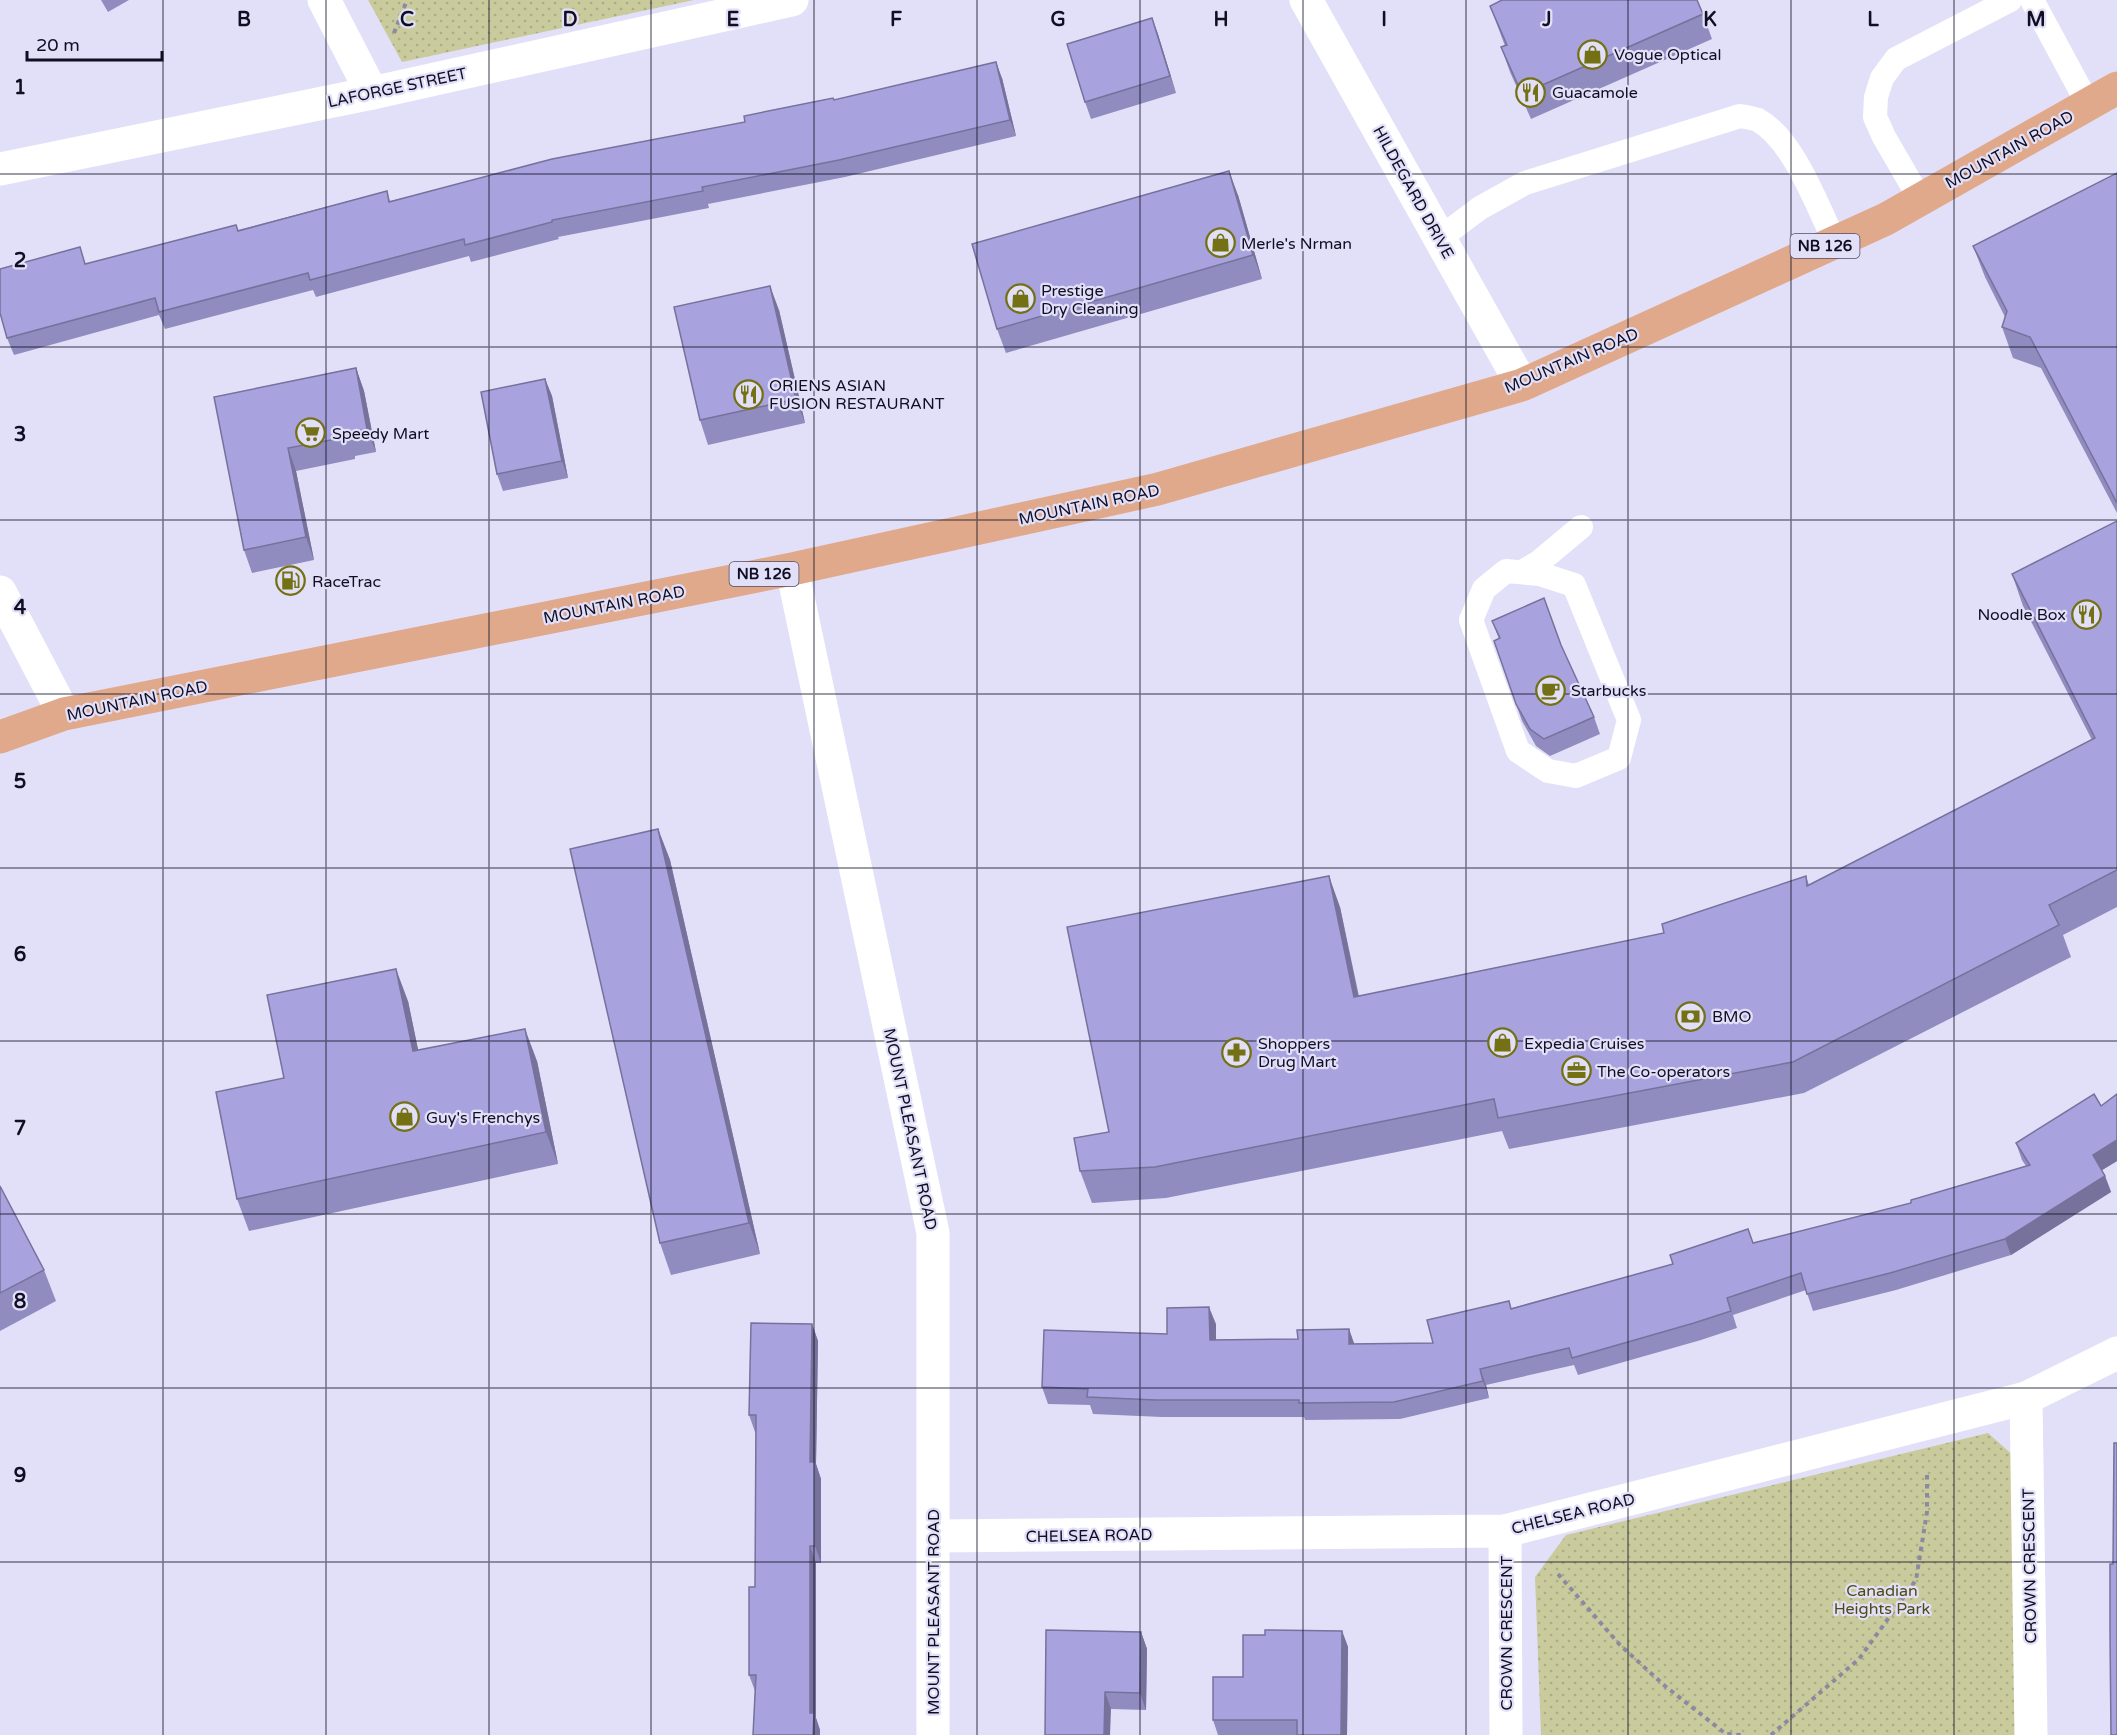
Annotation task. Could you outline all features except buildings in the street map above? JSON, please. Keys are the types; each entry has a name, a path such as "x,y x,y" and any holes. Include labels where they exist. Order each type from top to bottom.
{"main road":[{"name":"MOUNTAIN ROAD","path":"0,737 64,714 792,569 1158,489 1522,385 1886,219 2117,88"}],"street":[{"path":"324,0 372,93"},
{"name":"LAFORGE STREET","path":"0,169 372,93 792,0"},
{"name":"HILDEGARD DRIVE","path":"1306,0 1522,385"},
{"name":"MOUNT PLEASANT ROAD","path":"792,569 933,1233 933,1735"},
{"path":"0,592 64,714"},
{"name":"CHELSEA ROAD","path":"934,1536 1505,1531 2026,1398 2117,1353"},
{"name":"CROWN CRESCENT","path":"2026,1398 2031,1735"},
{"name":"CROWN CRESCENT","path":"1505,1531 1506,1735"}],"lane":[{"path":"1920,199 1875,117 1876,98 1882,78 1896,59 2010,0"},
{"path":"2032,0 2088,104"},
{"path":"1440,238 1480,208 1525,183 1740,116 1757,120 1788,147 1834,242"},
{"path":"1522,572 1540,574 1574,585 1629,720 1619,758 1576,776 1548,771 1518,751 1471,620 1484,590 1506,571 1522,572 1539,562 1581,527"}],"path":[{"path":"394,33 407,0"},
{"path":"1771,1735 1859,1659 1916,1580 1927,1512 1927,1472"},
{"path":"1558,1575 1620,1645 1665,1686 1726,1734 1742,1735"}],"green space":[{"path":"368,0 694,0 402,62"},
{"name":"Canadian Heights Park","path":"1988,1433 2015,1457 2017,1735 1541,1735 1535,1577 1566,1535"}],"place":[{"name":"Vogue Optical","path":"1593,54"},
{"name":"Guacamole","path":"1531,92"},
{"name":"Merle's Nrman","path":"1220,243"},
{"name":"Prestige Dry Cleaning","path":"1020,299"},
{"name":"ORIENS ASIAN FUSION RESTAURANT","path":"748,394"},
{"name":"Speedy Mart","path":"311,433"},
{"name":"RaceTrac","path":"291,581"},
{"name":"Noodle Box","path":"2087,614"},
{"name":"Starbucks","path":"1550,690"},
{"name":"BMO","path":"1691,1016"},
{"name":"Expedia Cruises","path":"1503,1043"},
{"name":"Shoppers Drug Mart","path":"1237,1052"},
{"name":"The Co-operators","path":"1576,1071"},
{"name":"Guy's Frenchys","path":"405,1117"}]}
